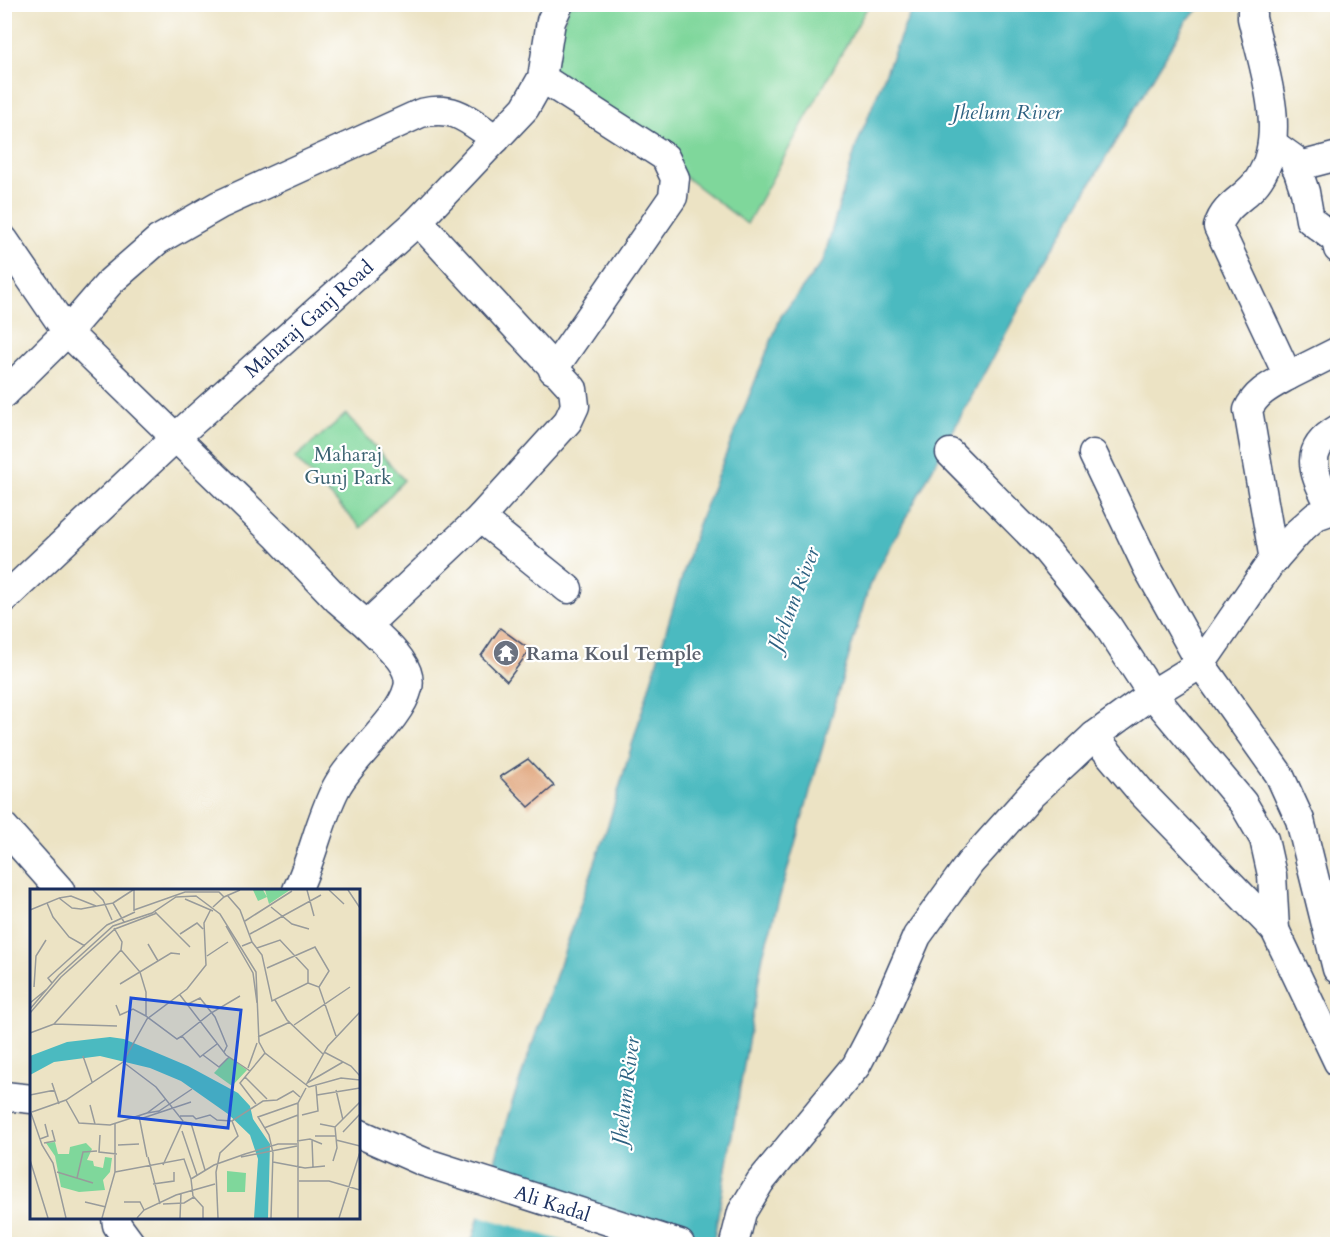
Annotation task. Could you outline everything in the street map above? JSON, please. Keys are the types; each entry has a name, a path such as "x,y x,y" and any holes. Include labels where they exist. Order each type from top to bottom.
{"street":[{"name":"Maharaj Ganj Road","path":"4,599 177,436 418,221 525,108 542,78 551,21 559,4"},
{"path":"1252,4 1252,18 1273,116 1273,144 1258,181 1226,210 1218,227 1288,376"},
{"path":"542,78 665,158 675,178 673,197 553,370"},
{"path":"4,394 67,332 111,281 158,240 219,205 358,144 421,113 439,109 459,114 496,139"},
{"path":"1273,144 1294,159 1305,192 1310,220 1336,240 1338,249"},
{"path":"1296,167 1338,156"},
{"path":"366,625 480,518 568,421 575,406 573,389 553,370 418,221"},
{"path":"4,240 67,332 177,436 338,600 395,654 407,671 408,687 396,710 337,786 318,826 308,867 298,889"},
{"path":"1274,560 1248,411 1252,400 1262,391 1338,351"},
{"path":"734,1245 742,1212 760,1182 856,1066 884,1012 917,936 970,863 1031,795 1094,736 1152,694 1202,664 1274,560 1298,532 1316,516 1334,509 1315,471 1313,459 1318,443 1338,429"},
{"path":"950,453 1047,551 1107,625 1152,694 1243,803 1264,839 1272,874 1275,930"},
{"path":"1093,454 1148,569 1202,664 1279,774 1300,820 1337,969"},
{"path":"480,518 568,589"},
{"path":"1094,736 1142,793 1275,930 1328,1010 1338,1062"},
{"path":"4,827 58,889"},
{"path":"4,1096 30,1099"},
{"name":"Ali Kadal","path":"360,1134 424,1162 680,1245"},
{"path":"116,1219 117,1225 131,1245"}],"green space":[{"path":"866,4 868,6 747,224 547,72 569,5"},
{"name":"Maharaj Gunj Park","path":"346,414 404,480 361,528 295,458"}],"water":[{"name":"Jhelum River","path":"913,5 1204,5 1187,20 1045,261 869,586 763,955 713,1244 471,1244 510,1109 609,822 697,527 781,316 823,261 856,147"}],"pier":[{"path":"488,1174 716,1242 716,1244 574,1244 476,1215"}],"building":[{"name":"Rama Koul Temple","path":"500,628 530,650 507,681 481,656"},
{"path":"528,759 554,786 529,807 500,777"}],"place":[{"name":"Rama Koul Temple","path":"506,653"}]}
